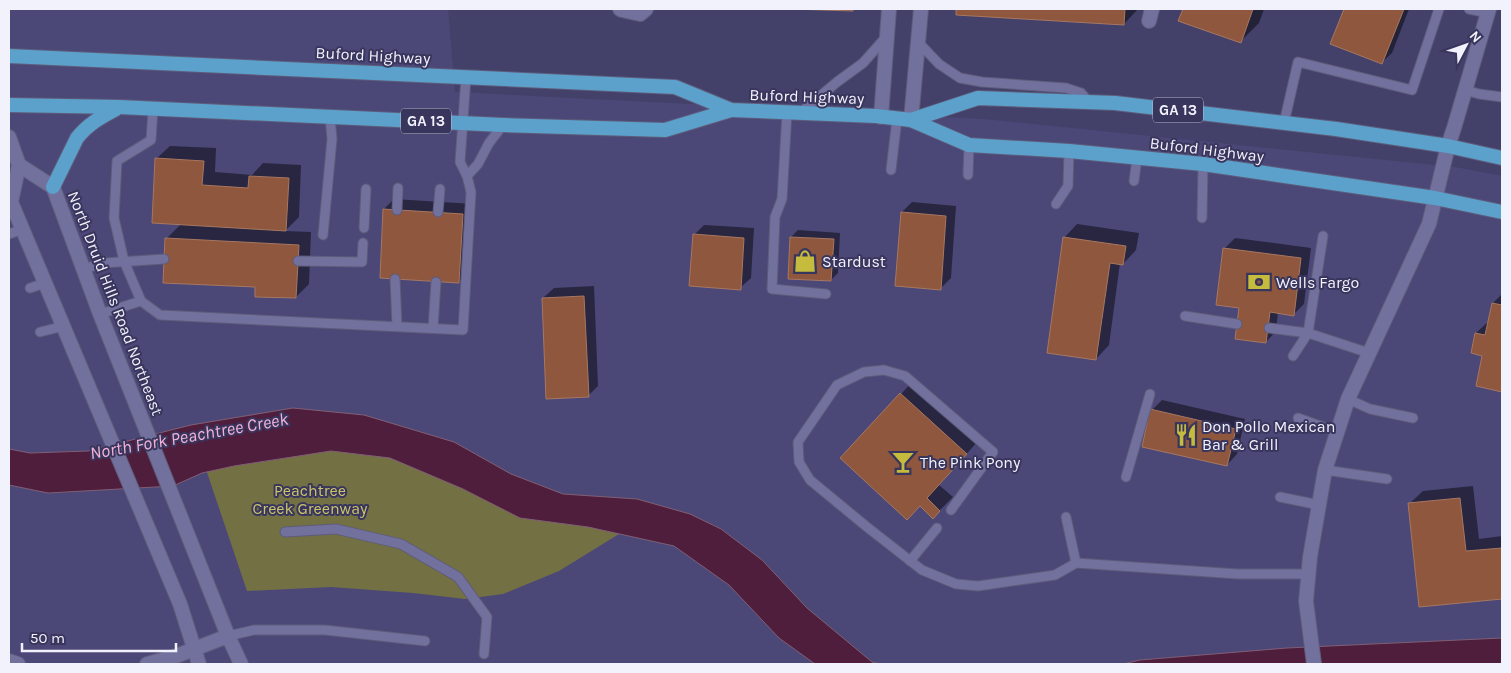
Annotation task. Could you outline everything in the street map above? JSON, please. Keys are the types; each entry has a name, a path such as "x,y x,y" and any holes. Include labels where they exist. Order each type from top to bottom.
{"main road":[{"path":"620,9 640,14 646,9"},
{"path":"881,117 889,9"},
{"path":"904,120 919,43 921,9"},
{"path":"1314,664 1306,601 1310,557 1325,470 1348,399 1429,224 1448,146 1489,11"},
{"name":"Buford Highway","path":"9,56 674,87 731,110 881,117 904,120 969,145 1069,151 1203,164 1435,198 1502,212"},
{"name":"Buford Highway","path":"904,120 978,98 1090,102 1143,106 1336,129 1448,146 1502,158"},
{"name":"Buford Highway","path":"9,105 119,107 503,125 665,130 731,110"},
{"path":"53,187 77,138 96,119 119,107"},
{"path":"9,137 19,165 11,202 180,604 199,664"},
{"name":"North Druid Hills Road Northeast","path":"19,165 53,187 100,314 228,636 241,664"},
{"path":"147,664 228,636"},
{"path":"9,661 18,664"}],"lane":[{"path":"1284,123 1298,62 1412,90 1439,9"},
{"path":"1469,9 1489,11"},
{"path":"826,294 772,289 775,217 782,199 793,114 863,63 887,36"},
{"path":"919,43 939,64 960,78 982,82 1066,88 1081,93 1090,102"},
{"path":"153,109 151,140 117,161 114,218 124,261 141,301 160,315 463,330 471,192 467,176 460,162 466,77"},
{"path":"1465,90 1502,97"},
{"path":"324,235 332,139 330,117"},
{"path":"891,170 904,120"},
{"path":"467,176 478,164 489,143 503,125"},
{"path":"968,175 969,145"},
{"path":"1056,204 1068,186 1069,151"},
{"path":"1134,181 1137,158"},
{"path":"1202,218 1203,164"},
{"path":"364,228 366,188"},
{"path":"397,210 398,188"},
{"path":"438,212 440,189"},
{"path":"9,234 23,229"},
{"path":"1293,356 1308,333 1323,236"},
{"path":"298,260 362,262 363,244"},
{"path":"83,269 104,263 164,259"},
{"path":"395,279 397,326"},
{"path":"434,328 436,282"},
{"path":"30,288 45,283"},
{"path":"100,314 141,301"},
{"path":"1185,316 1237,324"},
{"path":"40,332 64,326"},
{"path":"1269,328 1308,333 1369,353"},
{"path":"951,510 993,452 905,376 884,370 864,372 837,385 798,442 798,462 810,480 910,561 922,570 956,584 978,586 1055,575 1076,563 1238,574 1308,574"},
{"path":"1126,477 1150,394"},
{"path":"1348,399 1370,409 1413,418"},
{"path":"1298,418 1337,432"},
{"path":"1325,470 1387,479"},
{"path":"1280,497 1318,505"},
{"path":"1066,517 1076,563"},
{"path":"910,561 937,528"},
{"path":"285,532 336,529 401,544 450,572 458,577 487,617 484,654"},
{"path":"228,636 254,630 325,630 425,641"}],"shaded area":[{"path":"9,9 448,9 455,92 983,119 1455,167 1502,176 1502,664 9,664"}],"green space":[{"name":"Peachtree Creek Greenway","path":"293,408 364,415 454,442 511,474 563,494 637,499 690,514 726,533 762,560 807,608 872,662 878,664 854,664 637,520 619,534 559,571 503,594 465,599 331,587 247,591 191,425"}],"water":[{"name":"North Fork Peachtree Creek","path":"293,408 364,415 454,442 511,474 563,494 637,499 690,514 721,529 762,560 807,608 872,662 880,664 815,664 779,638 729,585 674,546 588,527 520,518 463,489 390,458 331,451 234,466 202,473 173,486 48,493 9,485 9,449 30,453 88,451 191,425"},
{"path":"1502,638 1502,664 1123,664 1140,660 1287,648"}],"building":[{"path":"792,9 853,9 853,11"},
{"path":"956,9 1125,9 1124,25 956,15"},
{"path":"1183,9 1253,9 1241,43 1178,21"},
{"path":"1344,9 1404,9 1382,64 1330,44"},
{"path":"155,158 204,161 202,185 248,188 249,176 289,178 286,231 152,223"},
{"path":"383,209 463,214 459,283 380,278"},
{"path":"901,212 946,216 941,290 895,286"},
{"path":"693,234 744,238 741,290 689,286"},
{"path":"790,237 834,239 831,281 788,279"},
{"path":"1063,237 1126,246 1123,265 1110,263 1096,360 1047,353"},
{"path":"165,238 299,245 296,298 255,297 255,287 163,283"},
{"name":"Wells Fargo","path":"1223,248 1301,258 1294,316 1270,312 1266,343 1235,339 1239,308 1216,305"},
{"path":"584,296 589,397 546,399 542,298"},
{"path":"1492,303 1502,305 1502,392 1476,386 1482,356 1471,353 1475,333 1485,335"},
{"path":"900,393 967,454 927,498 940,511 933,519 920,506 907,520 840,458"},
{"path":"1150,409 1236,429 1227,466 1142,447"},
{"path":"1460,498 1466,551 1502,548 1502,599 1419,607 1408,503"}],"place":[{"name":"Stardust","path":"805,261"},
{"name":"Wells Fargo","path":"1259,282"},
{"name":"Don Pollo Mexican Bar & Grill","path":"1186,435"},
{"name":"The Pink Pony","path":"903,462"}]}
